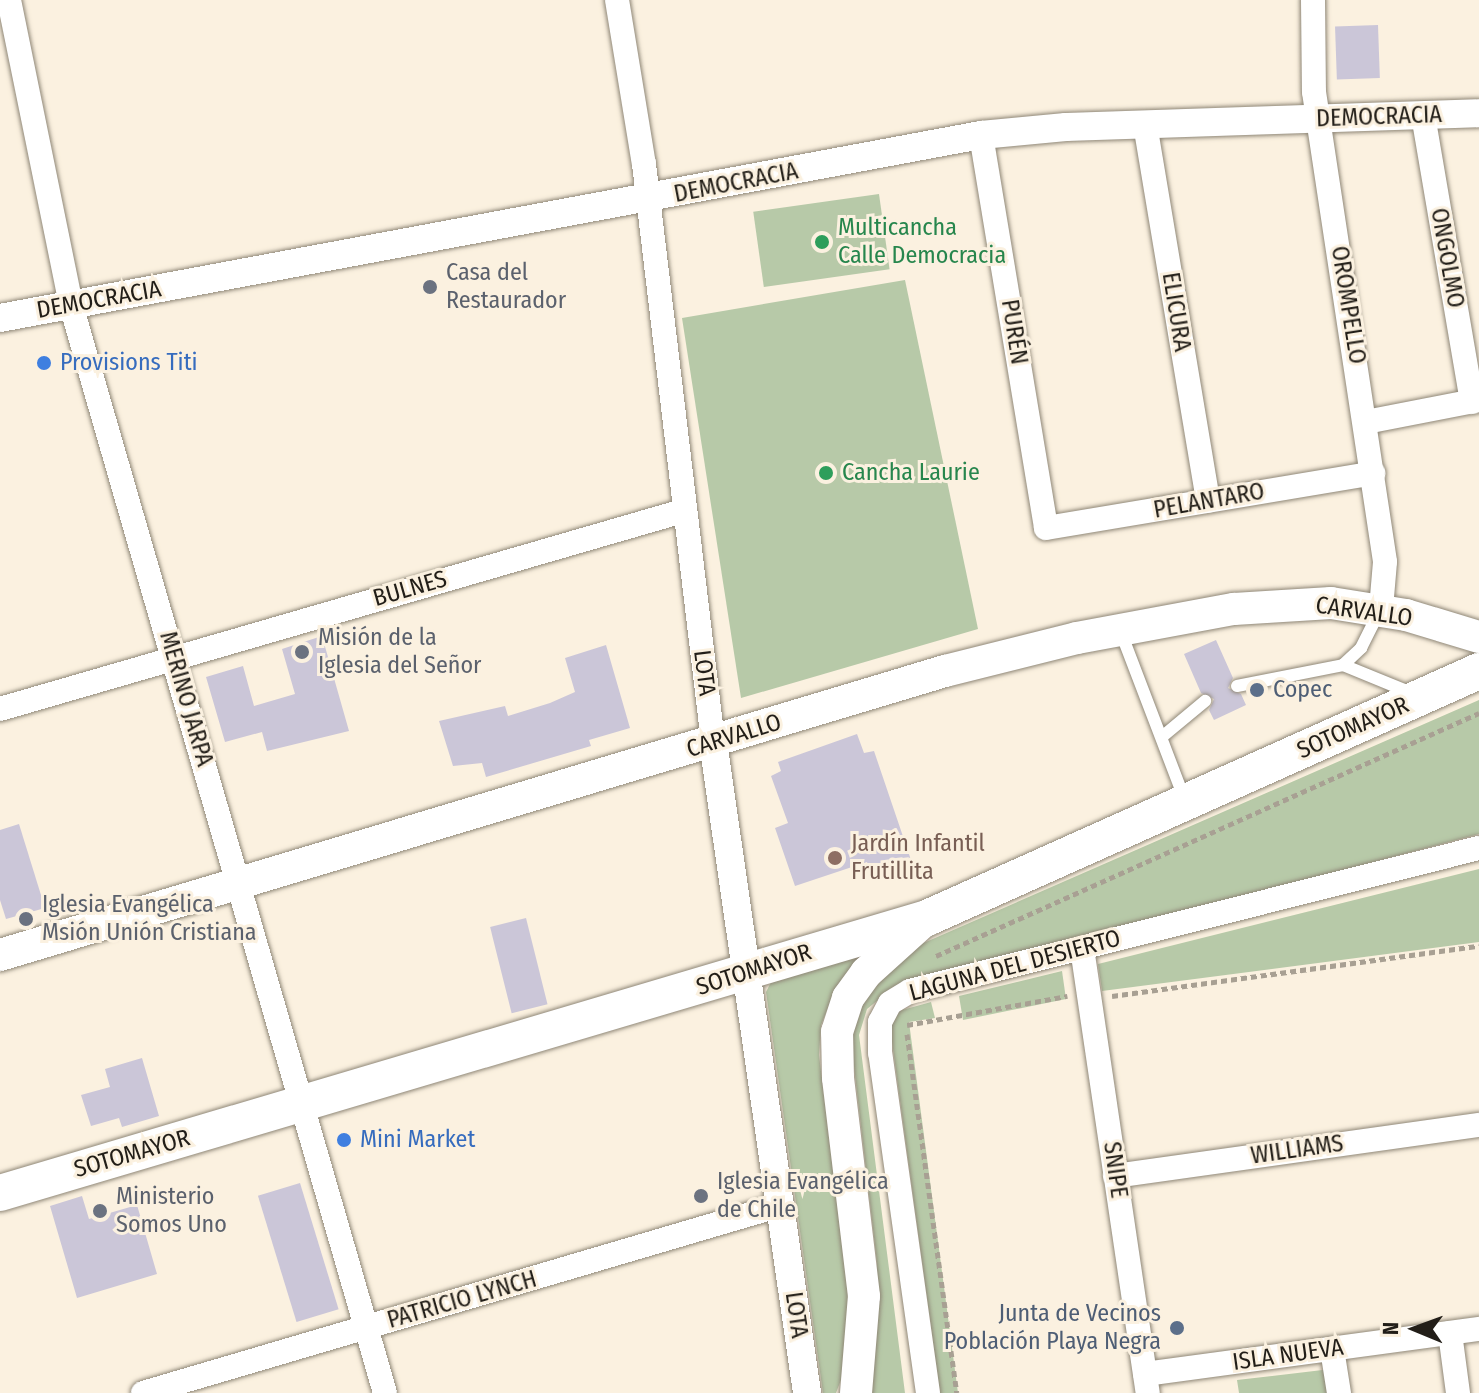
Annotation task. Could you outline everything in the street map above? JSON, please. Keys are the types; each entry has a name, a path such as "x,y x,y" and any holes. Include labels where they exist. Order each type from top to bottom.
{"main road":[{"name":"CARVALLO","path":"0,955 945,671 1120,629 1271,605 1331,603 1381,609 1479,637"},
{"name":"SOTOMAYOR","path":"0,1193 746,975 927,918 1479,671"},
{"path":"856,1393 864,1296 838,1078 837,1032 848,998 866,973 927,918"}],"street":[{"name":"MERINO JARPA","path":"9,0 71,305 385,1393"},
{"name":"LOTA","path":"617,0 646,200 713,742 807,1393"},
{"name":"OROMPELLO","path":"1313,0 1318,119 1366,422 1387,581 1381,609"},
{"name":"DEMOCRACIA","path":"0,318 646,200 981,135 1145,124 1479,113"},
{"name":"ONGOLMO","path":"1423,115 1476,401"},
{"name":"ELICURA","path":"1145,124 1208,501"},
{"name":"PURÉN","path":"981,135 1046,528"},
{"path":"1366,422 1476,401"},
{"name":"PELANTARO","path":"1046,528 1373,473"},
{"name":"BULNES","path":"0,709 683,511"},
{"name":"LAGUNA DEL DESIERTO","path":"928,1393 880,1022 890,1003 910,991 1479,848"},
{"name":"SNIPE","path":"1082,948 1147,1384"},
{"name":"WILLIAMS","path":"1115,1176 1479,1125"},
{"name":"PATRICIO LYNCH","path":"143,1393 781,1205"},
{"name":"ISLA NUEVA","path":"1147,1384 1332,1349 1479,1329"},
{"path":"1450,1333 1458,1393"},
{"path":"1332,1349 1339,1393"}],"lane":[{"path":"1237,686 1343,665 1361,648 1381,609"},
{"path":"1120,629 1186,803"},
{"path":"1343,665 1389,687 1424,696"},
{"path":"1163,736 1205,701"}],"path":[{"path":"931,959 1479,713"},
{"path":"957,1393 906,1025 1088,992 1111,996 1479,946"}],"green space":[{"name":"Multicancha Calle Democracia","path":"879,194 890,269 764,287 753,212"},
{"name":"Cancha Laurie","path":"905,280 978,629 741,698 682,318"},
{"path":"1479,700 1479,834 889,991 867,1009 859,1035 905,1393 865,1393 876,1316 877,1263 850,1032 856,1001 919,945"},
{"path":"1479,869 1479,942 1102,991 1098,964"},
{"path":"859,956 837,986 821,1025 819,1055 849,1303 844,1372 836,1393 823,1393 766,992 771,982"},
{"path":"1062,971 1066,999 963,1020 959,996"},
{"path":"931,1002 935,1018 909,1022 958,1393 940,1393 890,1027 895,1012"},
{"path":"1331,1369 1335,1393 1239,1393 1237,1380"}],"building":[{"path":"1378,25 1380,78 1337,79 1335,27"},
{"path":"322,636 349,731 267,751 262,732 225,742 206,677 243,666 254,706 295,694 282,649"},
{"path":"1216,640 1233,678 1228,688 1241,694 1246,705 1214,720 1209,710 1214,699 1201,693 1184,654"},
{"path":"606,645 630,728 589,740 591,746 486,777 482,763 453,766 439,721 505,706 508,716 575,692 565,658"},
{"path":"857,734 864,753 874,751 911,860 871,873 867,862 795,886 775,828 788,823 771,776 781,771 778,762"},
{"path":"19,824 45,908 6,919 0,900 0,830"},
{"path":"526,918 548,1004 512,1013 490,927"},
{"path":"142,1058 159,1116 122,1127 119,1118 91,1126 81,1095 110,1087 105,1069"},
{"path":"300,1183 339,1309 297,1322 258,1196"},
{"path":"82,1196 89,1219 137,1205 157,1274 77,1298 50,1206"}],"place":[{"name":"Multicancha Calle Democracia","path":"822,242"},
{"name":"Casa del Restaurador","path":"430,287"},
{"name":"Provisions Titi","path":"44,363"},
{"name":"Cancha Laurie","path":"826,473"},
{"name":"Misión de la Iglesia del Señor","path":"302,652"},
{"name":"Copec","path":"1257,690"},
{"name":"Jardín Infantil Frutillita","path":"835,858"},
{"name":"Iglesia Evangélica Msión Unión Cristiana","path":"26,919"},
{"name":"Mini Market","path":"344,1140"},
{"name":"Iglesia Evangélica de Chile","path":"701,1196"},
{"name":"Ministerio Somos Uno","path":"100,1211"},
{"name":"Junta de Vecinos Población Playa Negra","path":"1177,1328"}]}
